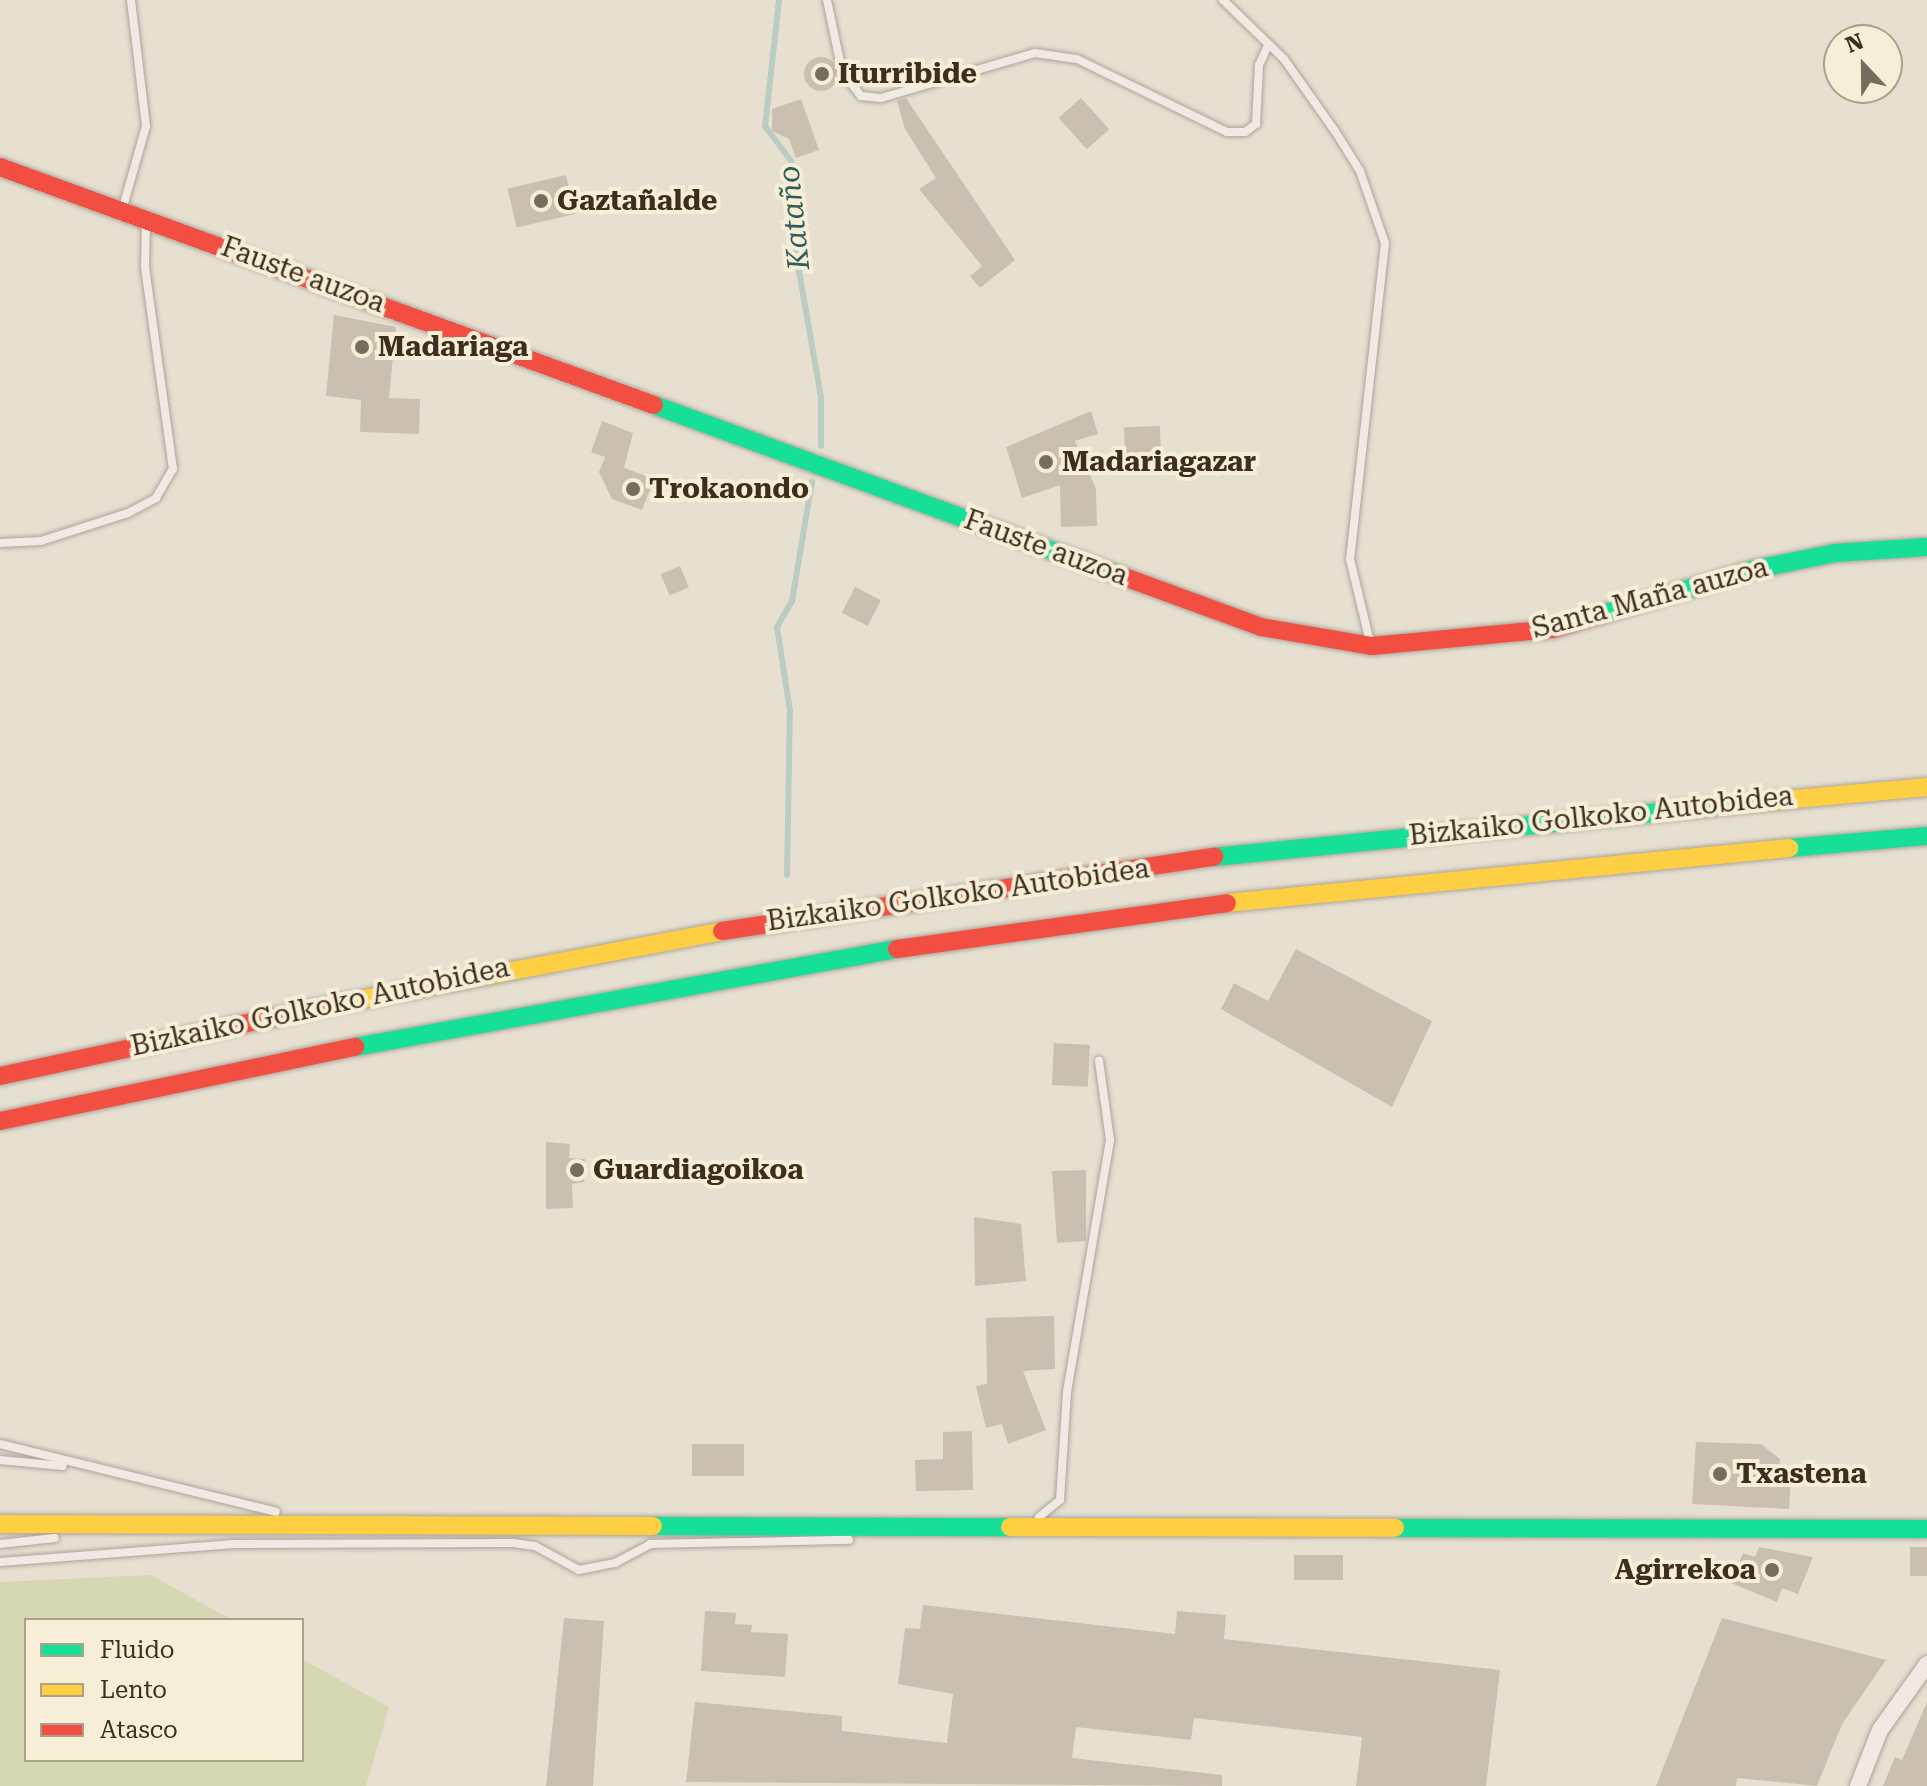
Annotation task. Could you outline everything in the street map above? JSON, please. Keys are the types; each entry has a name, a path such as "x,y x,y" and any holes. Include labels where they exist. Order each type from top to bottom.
{"main road":[{"name":"Fauste auzoa","path":"0,167 1261,627 1372,646"},
{"name":"Santa Maña auzoa","path":"1372,646 1553,629 1756,569 1835,553 1927,547"},
{"name":"Bizkaiko Golkoko Autobidea","path":"0,1076 540,960 900,902 1290,846 1927,787"},
{"name":"Bizkaiko Golkoko Autobidea","path":"0,1121 342,1049 982,934 1432,877 1927,836"},
{"path":"0,1524 1927,1529"}],"street":[{"path":"1858,1786 1880,1730 1927,1664"}],"lane":[{"path":"122,211 146,126 131,0"},
{"path":"827,0 842,71 861,96 881,98 1035,53 1077,59 1227,132 1245,132 1256,124 1259,65 1269,44"},
{"path":"1223,0 1269,44 1360,171 1385,243 1350,559 1358,613 1372,646"},
{"path":"0,543 41,541 128,513 156,498 173,469 145,266 146,219"},
{"path":"1060,1500 1067,1392 1110,1140 1099,1061"},
{"path":"0,1444 80,1468 327,1526"},
{"path":"0,1460 80,1468"},
{"path":"1011,1527 1060,1500"},
{"path":"1060,1500 1091,1527"},
{"path":"0,1544 179,1525"},
{"path":"0,1562 234,1544 513,1543 579,1570 650,1544 829,1543 903,1527"}],"green space":[{"path":"151,1575 228,1618 24,1618 24,1762 304,1762 304,1660 389,1707 366,1786 0,1786 0,1582"}],"building":[{"name":"Iturribide","path":"821,57 833,62 838,74 833,86 821,91 809,86 804,74 809,62"},
{"path":"906,98 1015,260 980,288 970,276 982,266 919,189 936,178 905,129 897,101"},
{"path":"1081,98 1109,129 1087,149 1059,118"},
{"path":"801,99 819,150 796,158 789,139 772,131 772,109"},
{"name":"Gaztañalde","path":"566,175 575,214 517,227 508,188"},
{"path":"334,315 396,327 389,398 420,399 419,434 360,432 361,400 326,396"},
{"name":"Madariagazar","path":"1091,411 1098,434 1075,441 1096,489 1097,526 1061,527 1060,485 1022,498 1006,447"},
{"path":"602,421 633,433 624,468 654,479 642,510 612,499 599,472 605,457 591,452"},
{"path":"1160,426 1161,463 1125,464 1124,427"},
{"path":"680,566 689,587 670,595 661,574"},
{"path":"855,587 881,600 868,626 842,613"},
{"path":"1296,949 1432,1021 1392,1107 1221,1009 1234,983 1268,1001"},
{"path":"1054,1043 1090,1045 1088,1087 1052,1085"},
{"name":"Guardiagoikoa","path":"546,1142 570,1144 569,1158 585,1159 584,1182 572,1184 573,1208 546,1209"},
{"path":"1086,1170 1086,1241 1057,1243 1052,1171"},
{"path":"974,1217 1021,1224 1026,1281 975,1286"},
{"path":"1054,1316 1055,1369 1023,1371 1046,1430 1008,1444 1002,1424 986,1428 976,1386 987,1384 986,1318"},
{"path":"972,1431 973,1490 916,1491 915,1460 943,1459 943,1432"},
{"path":"1696,1442 1761,1444 1780,1459 1778,1476 1791,1477 1789,1509 1692,1504"},
{"path":"692,1444 744,1444 744,1476 692,1476"},
{"name":"Agirrekoa","path":"1759,1547 1813,1557 1798,1594 1782,1588 1777,1602 1731,1583 1743,1553 1755,1557"},
{"path":"1910,1547 1927,1547 1927,1576 1910,1576"},
{"path":"1294,1555 1343,1555 1343,1580 1294,1580"},
{"path":"923,1605 1175,1634 1177,1611 1226,1615 1224,1639 1500,1670 1486,1786 1356,1786 1362,1737 1194,1718 1191,1740 1076,1727 1072,1758 1222,1775 1222,1786 686,1782 695,1702 842,1716 842,1731 947,1743 953,1694 898,1684 905,1628 920,1629"},
{"path":"705,1611 736,1613 735,1624 752,1625 751,1632 788,1634 785,1677 701,1671"},
{"path":"564,1618 604,1621 593,1786 546,1786"},
{"path":"1722,1618 1886,1660 1842,1724 1817,1786 1737,1778 1736,1786 1656,1786"},
{"path":"1927,1702 1927,1786 1883,1786 1895,1757 1902,1760"}],"waterway":[{"name":"Kataño","path":"779,0 765,126 791,161 796,254 821,397 821,446"},
{"name":"Kataño","path":"787,875 790,711 777,627 792,601 812,482"}],"traffic: fast":[{"path":"654,405 1119,575"},
{"path":"1596,616 1756,569 1835,553 1927,547"},
{"path":"1214,857 1762,802"},
{"path":"1789,848 1927,836"},
{"path":"355,1047 897,949"},
{"path":"653,1526 1010,1527"},
{"path":"1395,1528 1927,1529"}],"traffic: slow":[{"path":"1762,802 1927,787"},
{"path":"1227,903 1789,848"},
{"path":"337,1004 722,931"},
{"path":"0,1524 653,1526"},
{"path":"1010,1527 1395,1528"}],"traffic: jam":[{"path":"0,167 654,405"},
{"path":"1119,575 1261,627 1372,646 1553,629 1596,616"},
{"path":"722,931 1214,857"},
{"path":"897,949 1227,903"},
{"path":"0,1076 337,1004"},
{"path":"0,1121 355,1047"}],"place":[{"name":"Iturribide","path":"822,74"},
{"name":"Gaztañalde","path":"541,201"},
{"name":"Madariaga","path":"362,347"},
{"name":"Madariagazar","path":"1046,462"},
{"name":"Trokaondo","path":"633,489"},
{"name":"Guardiagoikoa","path":"577,1170"},
{"name":"Txastena","path":"1720,1474"},
{"name":"Agirrekoa","path":"1772,1570"}]}
